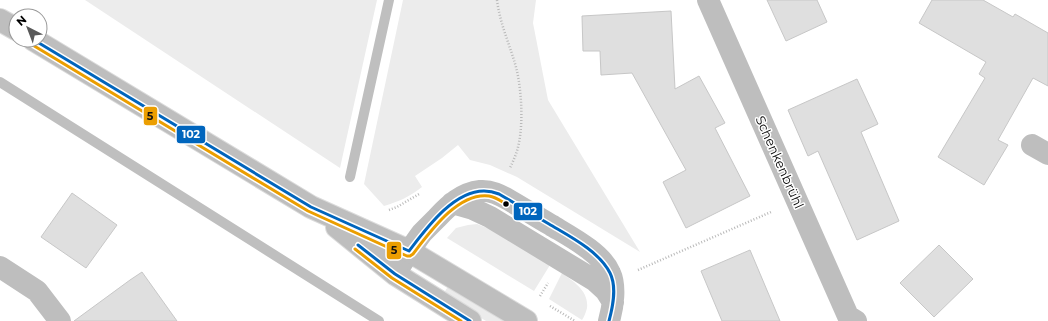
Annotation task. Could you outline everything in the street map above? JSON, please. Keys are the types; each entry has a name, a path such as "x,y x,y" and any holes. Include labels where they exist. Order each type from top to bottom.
{"main road":[{"name":"Schenkenbrühl","path":"708,0 848,316 856,321"},
{"path":"47,48 311,207 409,252 526,321"},
{"path":"395,274 422,233 452,203 474,192 491,191 499,194 578,242 597,256 607,267 612,279 611,312"},
{"path":"311,207 395,274 470,321"},
{"path":"0,267 37,291 60,321"}],"path":[{"path":"496,0 498,11 517,71 521,102 520,135 516,154 507,174"},
{"path":"632,272 797,200"}],"shaded area":[{"path":"85,0 377,0 340,168"},
{"path":"403,0 536,0 533,23 548,100 640,252 517,177 490,165 470,160 458,145 415,176 422,187 404,198 384,206 364,184"},
{"path":"477,224 492,230 550,265 534,291 447,238 456,228"},
{"path":"562,273 580,288 586,297 587,308 582,320 549,299"},
{"path":"448,287 511,321 486,321 447,297 445,292"}],"building":[{"path":"767,0 817,0 827,22 786,41"},
{"path":"932,0 983,0 1013,17 1015,14 1048,33 1048,86 1033,78 998,140 1008,145 984,185 938,157 985,78 979,74 986,62 919,23"},
{"path":"671,11 675,89 699,76 725,123 715,128 750,196 686,228 663,182 686,170 632,73 601,75 600,51 583,51 582,16"},
{"path":"857,79 878,124 861,132 899,221 857,240 818,151 808,156 788,110"},
{"path":"72,193 117,225 86,268 41,237"},
{"path":"939,245 973,279 934,317 900,283"},
{"path":"750,250 780,321 722,321 701,271"},
{"path":"142,272 177,321 74,321 130,280"}],"waterway":[{"path":"350,177 389,0"},
{"path":"0,82 379,321"}],"transit line":[{"name":"5","path":"38,48 308,211 407,256 413,254 446,215 466,200 478,196 489,196 506,204"},
{"name":"102","path":"47,48 311,207 409,251 432,222 451,204 462,197 484,191 499,194 583,245 599,258 610,273 614,290 609,321"},
{"name":"102","path":"358,245 395,274 470,321"},
{"name":"5","path":"355,249 392,278 461,321"}]}
